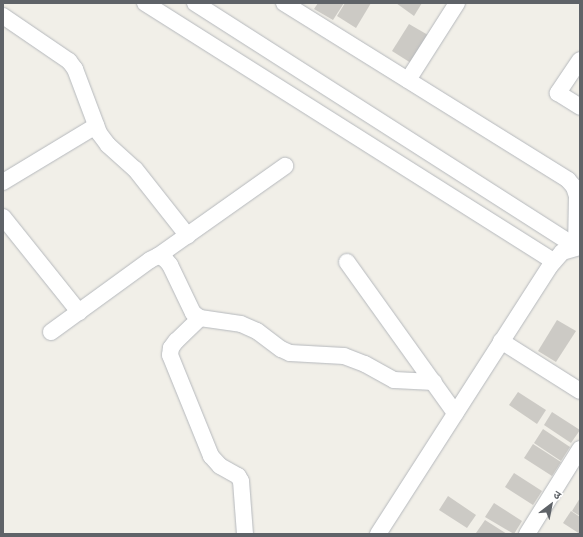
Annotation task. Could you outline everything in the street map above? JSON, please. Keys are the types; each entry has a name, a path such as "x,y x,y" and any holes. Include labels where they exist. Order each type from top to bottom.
{"street":[{"path":"145,3 554,261"},
{"path":"196,3 578,247"},
{"path":"284,3 568,180 574,187 576,196 578,247"},
{"path":"408,80 457,3"},
{"path":"3,16 69,61 75,69 96,126 104,140 135,169 188,236"},
{"path":"580,60 558,93 580,107"},
{"path":"3,182 96,126"},
{"path":"51,332 150,260 188,236 286,166"},
{"path":"3,217 79,312"},
{"path":"378,534 554,261 562,252 578,247"},
{"path":"158,256 165,259 170,265 193,313 200,318 241,324 257,332 290,353 344,356 365,364 394,380 434,382"},
{"path":"347,262 455,413"},
{"path":"200,318 176,341 171,348 170,355 212,456 220,466 238,476 241,481 245,534"},
{"path":"502,341 580,390"},
{"path":"527,534 580,449"}],"building":[{"path":"318,3 344,3 333,20 314,9"},
{"path":"345,3 371,3 356,28 337,16"},
{"path":"396,3 422,3 414,16"},
{"path":"409,24 428,35 411,63 392,51"},
{"path":"557,320 576,331 556,362 538,351"},
{"path":"518,392 546,410 537,424 509,405"},
{"path":"552,412 580,430 571,443 544,425"},
{"path":"543,429 570,447 561,461 534,443"},
{"path":"533,444 561,462 552,476 524,458"},
{"path":"514,473 542,491 533,505 505,487"},
{"path":"448,496 476,515 467,528 439,510"},
{"path":"580,498 580,516 572,511"},
{"path":"494,503 522,521 514,534 485,517"},
{"path":"571,511 580,517 580,534 563,523"},
{"path":"485,520 507,534 476,533"}]}
